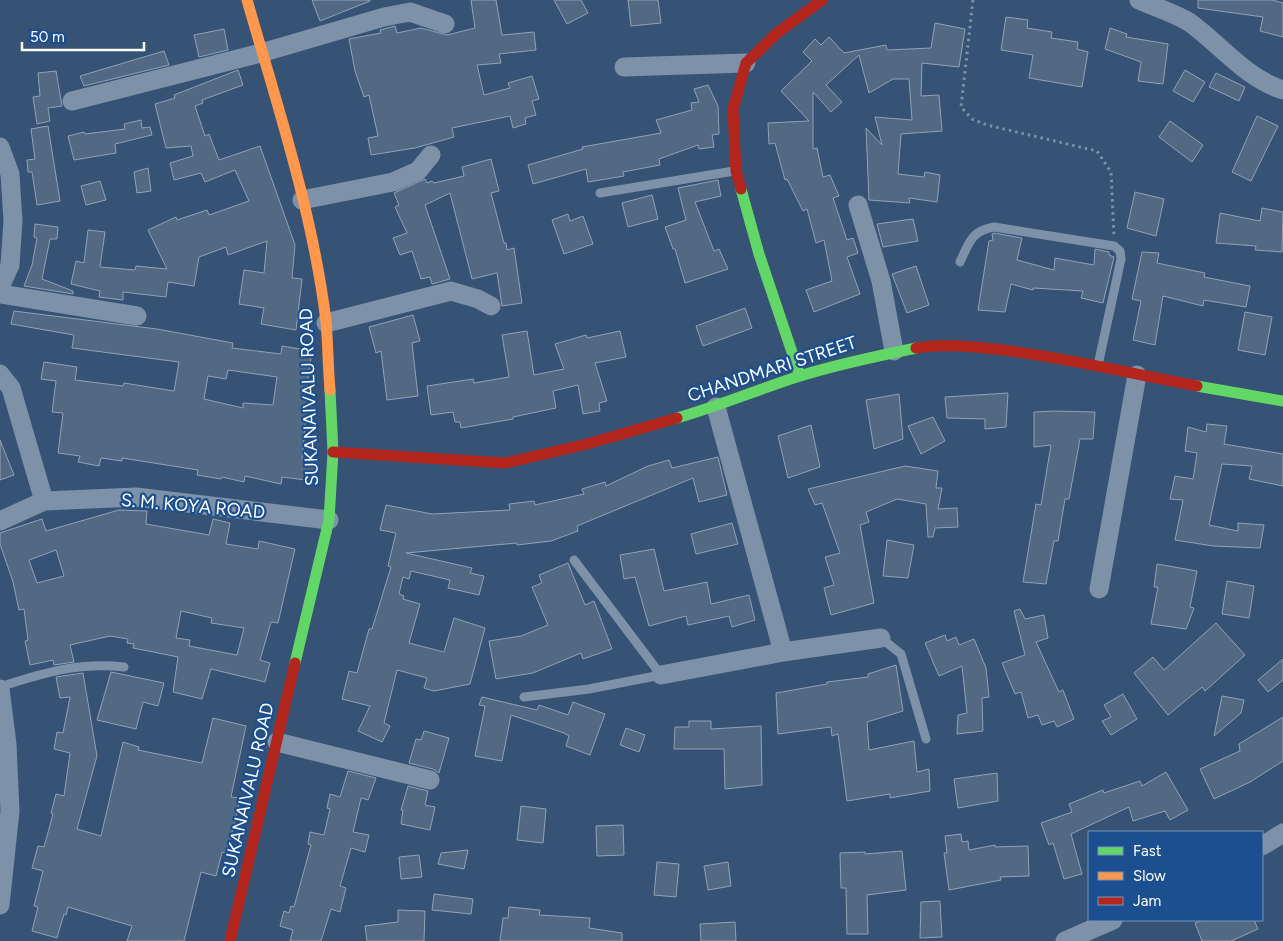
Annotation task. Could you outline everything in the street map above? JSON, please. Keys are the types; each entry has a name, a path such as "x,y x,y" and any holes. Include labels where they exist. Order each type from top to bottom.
{"street":[{"name":"SUKANAIVALU ROAD","path":"230,941 330,520 333,452 326,323 320,282 289,143 247,0"},
{"path":"800,376 759,254 736,171 733,109 746,63 777,33 822,0"},
{"path":"1139,0 1187,21 1240,66 1271,86 1283,90"},
{"path":"72,101 261,52 384,17 410,12 445,24"},
{"path":"624,67 746,63"},
{"path":"0,147 10,174 13,221 10,265 0,287"},
{"path":"302,200 393,182 418,172 431,155"},
{"path":"858,205 881,281 894,352"},
{"path":"326,323 451,291 478,299 491,306"},
{"path":"0,294 137,316"},
{"name":"CHANDMARI STREET","path":"333,452 504,463 587,444 716,407 800,376 894,352 929,346 966,346 1052,356 1137,375 1283,401"},
{"path":"0,374 11,388 44,501"},
{"path":"1099,589 1137,375"},
{"path":"716,407 783,652"},
{"name":"S. M. KOYA ROAD","path":"0,521 44,501 136,497 330,520"},
{"path":"661,675 783,652 881,638"},
{"path":"0,688 7,744 10,811 0,906"},
{"path":"277,742 430,780"},
{"path":"1263,845 1283,833"},
{"path":"1065,941 1111,921"}],"lane":[{"path":"600,193 736,171"},
{"path":"960,262 972,238 980,230 994,227 1114,246 1120,251 1121,260 1098,365"},
{"path":"524,697 589,689 661,675 574,560"},
{"path":"881,638 901,654 926,740"},
{"path":"0,688 47,671 81,665 98,664 124,667"}],"path":[{"path":"972,0 961,107 972,119 987,125 1098,151 1111,172 1114,246"}],"building":[{"path":"312,0 370,0 370,1 320,21"},
{"path":"471,0 496,0 502,35 534,32 536,50 499,54 501,63 477,65 484,95 510,88 508,83 532,76 539,99 532,101 536,115 525,118 526,124 513,128 510,116 452,128 454,137 415,148 371,155 368,138 378,136 369,95 364,97 355,71 349,39 381,33 380,30 395,26 397,33 421,28 447,35 475,28"},
{"path":"554,0 581,0 588,13 567,24"},
{"path":"628,0 658,0 661,23 631,26"},
{"path":"1198,0 1272,0 1283,3 1283,37 1260,31 1263,17 1198,8"},
{"path":"1006,17 1028,20 1027,28 1052,32 1051,38 1078,42 1077,49 1088,52 1082,87 1029,78 1033,55 1001,50"},
{"path":"935,23 965,29 959,67 922,63 921,96 939,95 942,131 901,134 898,174 924,177 925,172 940,175 937,202 909,198 910,203 869,200 866,128 882,145 875,117 912,120 909,79 893,79 869,93 859,55 826,85 842,102 831,112 813,92 813,149 817,148 823,177 830,175 839,196 833,198 847,240 853,238 858,253 847,257 860,294 814,312 806,290 832,281 824,240 816,243 807,209 803,211 787,179 785,180 775,143 769,144 768,123 809,121 781,91 812,61 803,52 815,39 821,45 829,37 844,53 886,45 887,50 931,48"},
{"path":"1110,28 1127,34 1126,37 1168,44 1163,84 1138,81 1141,62 1105,49"},
{"path":"224,29 228,50 199,57 194,35"},
{"path":"164,51 169,65 84,86 80,76"},
{"path":"238,70 243,85 202,100 203,103 195,106 205,136 209,134 219,160 260,146 295,245 292,278 302,279 296,330 261,324 264,308 239,304 244,270 264,273 267,241 228,255 226,247 199,257 194,286 168,282 166,297 123,292 123,300 99,297 100,291 71,284 76,261 84,263 88,230 105,232 100,267 135,270 136,266 167,269 148,230 176,217 177,220 207,210 209,215 249,201 235,170 205,182 201,173 174,180 170,163 193,156 191,146 166,148 155,104 175,98 174,95"},
{"path":"1185,70 1205,82 1193,102 1173,91"},
{"path":"56,71 62,106 48,108 50,121 37,124 33,97 40,96 38,73"},
{"path":"1216,73 1245,87 1239,101 1209,87"},
{"path":"708,85 718,106 719,134 712,135 714,147 699,149 698,145 659,159 660,165 623,172 624,176 588,182 586,169 533,184 528,165 583,149 582,147 661,133 656,120 692,110 691,103 699,102 694,89"},
{"path":"1257,116 1278,126 1251,181 1232,172"},
{"path":"141,120 142,128 150,127 152,135 115,144 116,153 74,160 68,136 84,132 85,134 125,129 124,124"},
{"path":"1170,121 1203,145 1192,162 1159,137"},
{"path":"48,126 60,201 37,205 32,172 28,172 27,160 35,159 31,129"},
{"path":"491,159 499,191 491,193 504,243 506,243 507,250 514,248 522,303 502,306 497,273 472,279 450,193 425,205 450,279 432,284 430,277 421,279 412,251 400,255 393,238 407,233 395,207 399,205 394,193 425,179 427,183 432,181 434,183 464,176 462,167"},
{"path":"148,168 151,191 137,193 134,172"},
{"path":"718,180 721,196 695,202 714,251 719,249 728,269 685,283 675,249 673,249 665,227 686,220 678,188"},
{"path":"100,181 106,200 86,205 81,186"},
{"path":"1135,192 1164,199 1156,236 1127,228"},
{"path":"652,195 658,219 628,227 622,203"},
{"path":"1262,208 1283,212 1282,252 1255,250 1256,246 1216,243 1220,213 1260,221"},
{"path":"568,214 570,221 583,216 593,244 564,254 552,220"},
{"path":"913,219 918,241 883,247 877,224"},
{"path":"35,224 58,227 57,239 50,239 42,279 73,291 73,294 24,286 32,265 37,238 34,237"},
{"path":"992,234 1022,238 1017,260 1054,270 1055,258 1094,265 1095,249 1109,252 1109,255 1114,257 1103,303 1081,298 1083,291 1033,288 1033,290 1011,284 1005,312 978,310 989,241 993,240"},
{"path":"1142,252 1159,253 1157,263 1205,273 1204,277 1250,286 1246,307 1204,300 1203,306 1163,296 1155,345 1133,340 1141,301 1132,299"},
{"path":"916,266 929,305 907,313 892,274"},
{"path":"745,308 752,328 703,346 696,326"},
{"path":"14,311 157,329 233,343 232,348 281,354 282,346 312,351 305,398 313,399 310,419 306,418 302,460 317,462 313,481 282,477 281,484 245,476 244,482 222,477 221,479 197,475 198,470 122,458 122,461 101,458 99,466 78,462 80,456 58,453 63,413 52,412 56,381 41,379 44,362 77,367 75,380 123,386 124,383 174,391 179,362 72,348 74,335 11,324","holes":["228,370 277,377 273,405 243,403 243,408 204,399 208,376 226,379"]},
{"path":"1245,312 1272,317 1265,355 1238,350"},
{"path":"413,315 420,341 412,343 418,396 387,400 381,351 376,353 369,327"},
{"path":"527,331 534,375 564,369 555,344 586,335 587,338 620,331 626,357 595,363 607,401 599,403 600,411 583,414 578,385 553,391 556,408 513,417 513,419 461,428 460,422 455,422 453,412 431,415 427,386 473,379 474,383 509,377 502,335"},
{"path":"1008,393 1006,427 985,429 985,419 947,418 945,397"},
{"path":"899,394 903,439 874,449 866,400"},
{"path":"1034,412 1095,412 1093,439 1080,439 1069,499 1065,499 1058,541 1054,541 1046,584 1023,582 1036,504 1041,505 1051,445 1034,447"},
{"path":"933,417 945,441 921,454 908,426"},
{"path":"1207,424 1227,426 1224,444 1283,454 1283,486 1249,479 1252,466 1222,464 1209,525 1238,531 1238,523 1264,525 1260,548 1213,546 1175,540 1183,500 1170,499 1175,476 1193,479 1197,453 1185,451 1188,427 1206,432"},
{"path":"811,425 820,467 788,478 778,436"},
{"path":"0,440 14,475 0,480"},
{"path":"718,457 727,495 699,502 693,478 577,526 578,531 551,541 406,553 472,568 470,573 484,576 479,595 448,588 450,580 411,571 409,579 403,577 399,594 404,596 403,599 420,604 409,643 444,652 454,618 485,628 470,684 434,691 424,688 427,678 397,670 384,723 390,726 382,742 358,731 370,706 342,699 349,671 357,673 369,629 372,629 391,567 388,566 396,533 380,530 386,505 432,514 510,510 509,504 534,501 535,505 584,494 582,489 605,482 606,486 648,466 669,460 672,468"},
{"path":"905,466 938,471 936,488 942,488 938,509 957,508 958,527 935,528 933,537 928,537 926,504 897,499 866,512 869,522 860,525 874,603 831,615 824,588 834,585 825,557 840,553 822,503 815,505 808,489"},
{"path":"119,510 147,511 146,524 209,535 213,519 230,523 226,544 258,549 259,541 295,549 278,623 271,622 260,660 270,663 265,682 211,669 202,699 173,692 178,657 133,648 134,644 127,643 128,639 110,636 70,645 74,662 54,665 53,660 30,665 25,641 28,640 24,609 19,610 13,582 0,544 0,533 42,519 46,531","holes":["56,550 64,576 37,583 29,560","181,611 212,618 211,623 244,628 237,655 189,646 190,640 176,638"]},
{"path":"732,523 738,544 696,554 691,534"},
{"path":"887,540 914,545 908,578 883,576"},
{"path":"654,549 664,591 707,582 711,604 749,595 755,620 732,627 729,616 688,625 686,616 649,626 635,577 624,579 620,555"},
{"path":"568,563 585,605 594,601 612,649 583,659 581,653 533,673 496,679 489,641 521,636 548,625 532,587 542,583 539,575"},
{"path":"1157,564 1197,571 1190,607 1194,608 1186,629 1151,624 1158,587 1154,587"},
{"path":"1227,581 1254,586 1249,618 1222,614"},
{"path":"1020,609 1025,619 1044,615 1048,638 1036,642 1059,692 1063,690 1074,719 1057,727 1054,721 1042,725 1038,715 1028,718 1021,692 1015,694 1002,663 1025,655 1014,611"},
{"path":"1216,623 1245,655 1205,691 1202,687 1168,715 1134,673 1153,657 1164,670"},
{"path":"945,635 947,641 956,637 959,645 974,639 986,668 989,697 982,698 983,731 957,734 958,715 967,713 962,666 939,676 925,643"},
{"path":"1283,659 1283,680 1268,692 1258,680"},
{"path":"896,665 903,711 867,722 869,750 914,741 917,772 929,769 930,791 890,798 890,794 847,801 838,734 832,736 831,727 778,734 776,693 827,684 827,682 868,677 868,674"},
{"path":"111,672 164,683 158,706 143,702 136,729 97,720"},
{"path":"83,673 97,756 77,829 101,836 123,742 139,747 138,750 202,763 213,718 246,726 231,797 240,798 235,822 226,853 222,852 216,876 201,872 184,941 127,941 132,926 68,907 57,938 32,931 38,907 34,906 43,871 32,868 38,846 44,847 56,794 64,796 70,753 54,749 57,732 63,733 70,697 60,698 56,677"},
{"path":"1123,694 1137,719 1111,735 1102,721 1111,717 1104,705"},
{"path":"1222,696 1244,700 1241,713 1214,736"},
{"path":"482,697 537,710 539,705 568,715 573,702 605,714 590,755 566,746 569,736 564,733 511,715 502,761 475,756 485,706 479,705"},
{"path":"1283,717 1283,761 1250,782 1214,799 1200,769 1240,751 1239,744"},
{"path":"689,721 711,721 711,729 761,726 762,785 725,789 724,749 674,749 675,727 689,727"},
{"path":"626,728 645,735 639,752 620,745"},
{"path":"424,731 449,738 439,773 433,769 409,763 416,739 421,740"},
{"path":"348,771 376,778 368,800 361,798 353,832 369,835 365,852 351,848 340,886 346,888 340,912 331,909 321,941 290,941 293,930 280,926 284,911 289,913 291,906 294,907 311,845 308,844 310,832 324,835 330,809 327,808 330,794 340,797"},
{"path":"1166,772 1188,810 1170,820 1165,811 1133,821 1129,807 1071,834 1082,874 1064,879 1053,843 1049,845 1041,823 1072,812 1069,804 1103,790 1104,793 1140,781 1142,786"},
{"path":"997,773 998,801 958,808 954,779"},
{"path":"408,786 428,791 425,805 435,807 430,830 401,824 403,810 401,810"},
{"path":"521,806 546,809 543,843 517,840"},
{"path":"623,825 624,855 597,856 596,826"},
{"path":"961,834 962,842 968,841 969,850 995,845 995,847 1028,846 1029,876 1000,877 1001,880 949,890 944,853 947,853 945,836"},
{"path":"468,850 464,869 438,864 441,853"},
{"path":"902,851 906,890 867,895 868,934 847,934 846,888 841,888 840,853 865,852 865,854"},
{"path":"419,855 422,877 401,879 399,857"},
{"path":"657,862 679,864 676,897 654,895"},
{"path":"728,862 731,886 708,890 704,866"},
{"path":"434,894 473,899 471,914 432,910"},
{"path":"940,901 942,937 920,938 921,902"},
{"path":"509,907 540,910 539,915 590,918 589,928 622,933 622,941 500,941 503,918 508,918"},
{"path":"398,910 425,911 424,941 367,941 365,926 398,922"},
{"path":"1200,921 1254,921 1258,929 1231,941 1202,941 1195,923"},
{"path":"735,922 736,941 701,941 700,924"}],"traffic: fast":[{"path":"741,189 759,254 800,376"},
{"path":"677,418 814,372 858,360 916,348"},
{"path":"1197,386 1283,401"},
{"path":"295,663 329,520 333,452 330,390"}],"traffic: slow":[{"path":"247,0 293,159 312,240 326,321 330,390"}],"traffic: jam":[{"path":"741,189 736,171 733,109 746,63 777,33 822,0"},
{"path":"916,348 949,346 1027,353 1197,386"},
{"path":"333,452 505,463 587,444 677,418"},
{"path":"230,941 295,663"}]}
